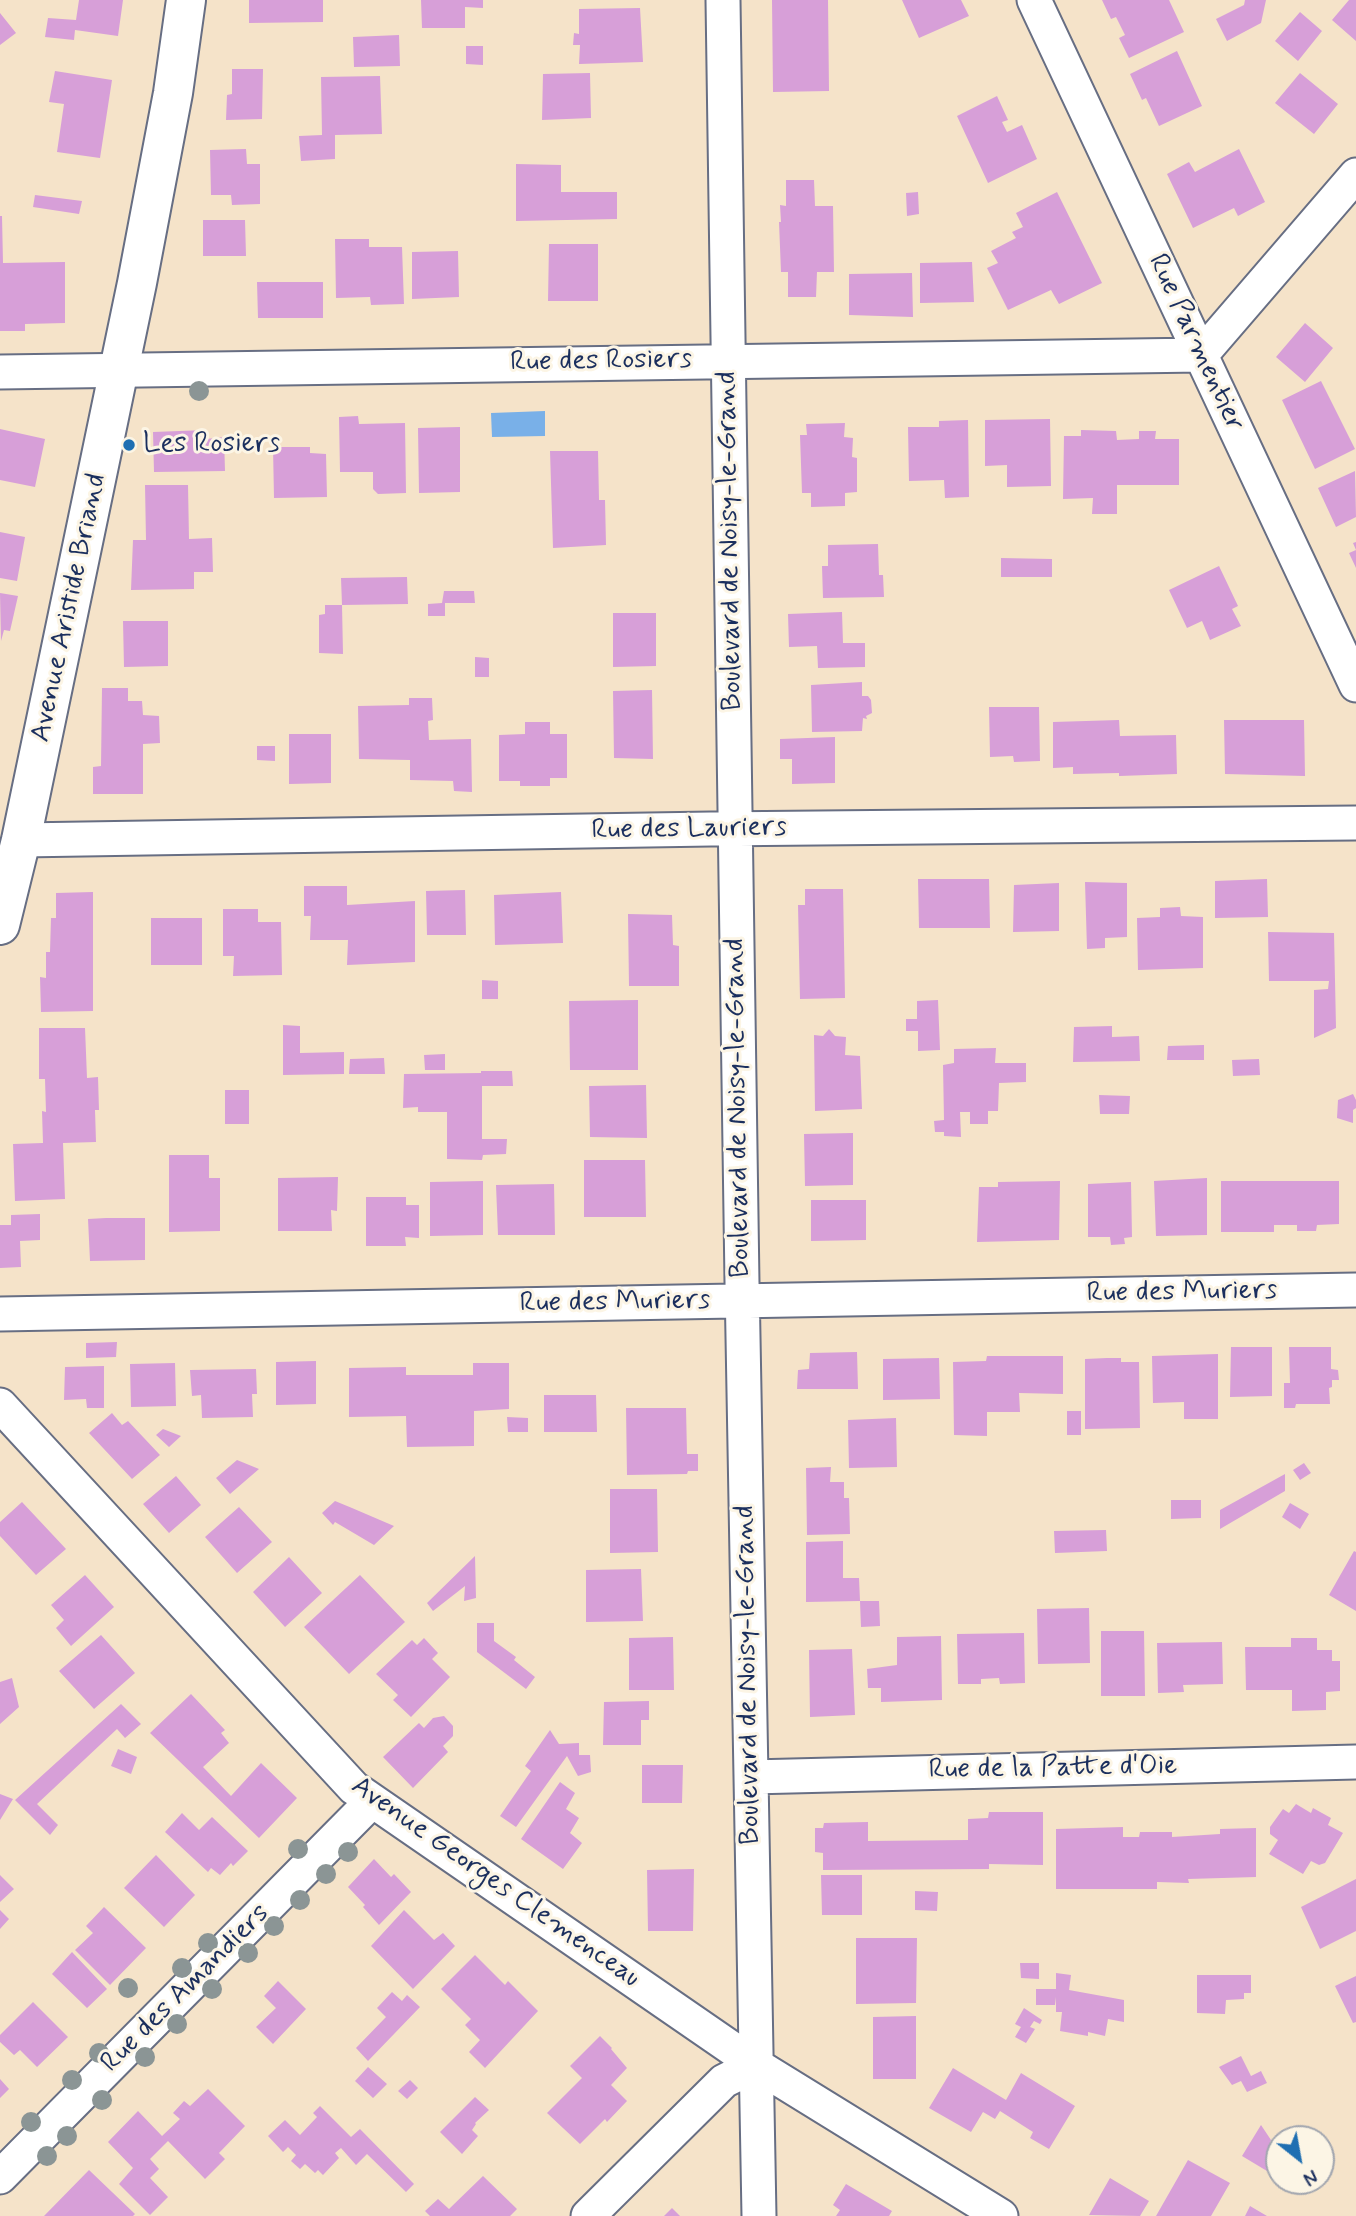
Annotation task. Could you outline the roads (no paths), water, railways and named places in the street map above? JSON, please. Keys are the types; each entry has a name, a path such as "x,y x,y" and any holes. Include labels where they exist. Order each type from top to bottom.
{"street":[{"name":"Avenue Aristide Briand","path":"0,925 22,840 119,369 173,93 186,0"},
{"name":"Boulevard de Noisy-le-Grand","path":"723,0 759,2216"},
{"name":"Rue Parmentier","path":"1034,0 1356,685"},
{"path":"1201,355 1356,175"},
{"name":"Rue des Rosiers","path":"0,372 1201,355"},
{"name":"Rue des Lauriers","path":"22,840 1356,822"},
{"name":"Rue des Muriers","path":"0,1314 1356,1290"},
{"name":"Avenue Georges Clemenceau","path":"0,1405 354,1788 756,2065 1001,2216"},
{"name":"Rue de la Patte d'Oie","path":"751,1777 1356,1762"},
{"name":"Rue des Amandiers","path":"0,2177 372,1801"},
{"path":"588,2216 724,2081 756,2065"}],"water":[{"path":"545,411 545,436 492,437 491,413"}],"place":[{"name":"Les Rosiers","path":"129,445"}]}
